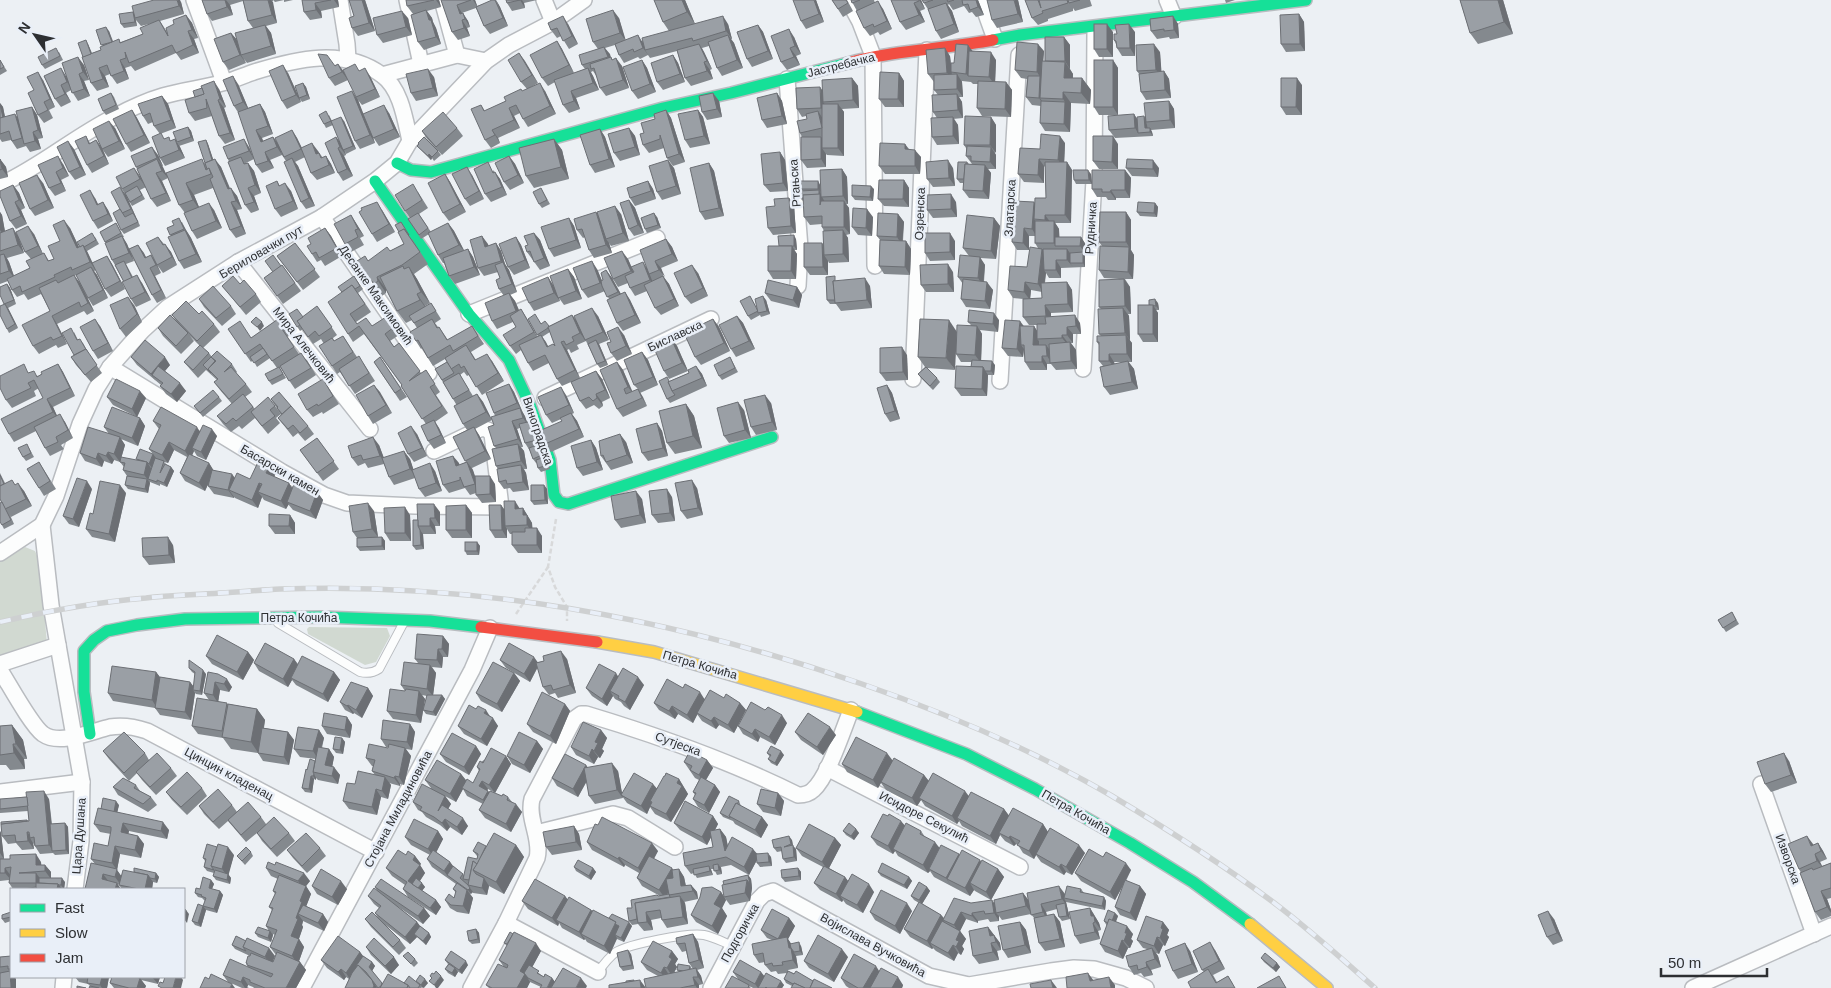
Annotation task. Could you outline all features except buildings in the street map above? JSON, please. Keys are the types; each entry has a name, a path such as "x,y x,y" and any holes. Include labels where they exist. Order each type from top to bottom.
{"street":[{"path":"194,0 224,82"},
{"path":"340,0 348,59"},
{"path":"406,0 421,64"},
{"path":"442,0 456,55"},
{"path":"544,0 553,22"},
{"name":"Бериловачки пут","path":"42,525 56,496 80,424 96,389 110,367 137,336 168,307 238,262 322,217 375,182 397,163 410,140 486,61 509,45 553,22 584,0"},
{"path":"848,0 860,22 873,56 875,266"},
{"path":"981,0 995,39"},
{"path":"1167,0 1174,17"},
{"name":"Јастребачка","path":"397,163 411,170 431,172 663,108 787,79 826,67 873,56 927,50 1020,35 1299,1"},
{"name":"Рудничка","path":"1083,370 1094,180 1095,26"},
{"name":"Златарска","path":"1000,381 1020,35"},
{"name":"Озренска","path":"913,379 927,50"},
{"path":"382,75 456,55 486,61"},
{"path":"0,185 130,108 162,96 224,82 286,63 320,57 348,59 382,75 398,97 410,140"},
{"name":"Ртањска","path":"787,79 800,248 798,286"},
{"name":"Виноградска","path":"375,182 469,314 509,360 530,405 550,460 554,495 559,502"},
{"name":"Десанке Максимовић","path":"322,217 429,372"},
{"path":"469,314 657,238"},
{"name":"Мира Алечковић","path":"238,262 370,429"},
{"name":"Биславска","path":"530,405 711,319"},
{"name":"Басарски камен","path":"110,367 294,479 324,495 347,503 501,507 492,434 488,430 482,428 434,451"},
{"path":"559,502 568,504 772,437"},
{"path":"0,553 42,525"},
{"name":"Цара Душана","path":"42,525 51,605 58,645 82,735 81,841 75,888"},
{"name":"Петра Кочића","path":"82,735 84,651 94,640 107,631 185,620 322,617 405,620 430,621 567,637 654,652 850,710 966,754 1035,789 1130,843 1193,882 1248,922 1327,988"},
{"name":"Стојана Миладиновића","path":"302,988 472,670 497,629"},
{"path":"0,664 58,645"},
{"path":"0,670 43,734 54,738 82,735"},
{"name":"Сутјеска","path":"471,988 506,923 537,858 538,848 531,806 532,799 574,718 581,714 586,714 659,736 748,770 798,795 812,791 818,785 827,768 850,710"},
{"name":"Цинцин кладенац","path":"82,735 118,726 147,731 376,852"},
{"name":"Исидоре Секулић","path":"827,768 1020,867"},
{"name":"Цара Душана","path":"0,792 82,782"},
{"name":"Изворска","path":"1761,784 1814,934"},
{"path":"536,833 613,814 628,818 675,847"},
{"name":"Подгоричка","path":"711,988 760,897 773,891 779,894"},
{"name":"Војислава Вучковића","path":"779,894 929,976 969,985 1014,983 1074,968 1094,969 1126,978 1146,988"},
{"path":"506,923 598,972"},
{"path":"1693,988 1831,926"}],"lane":[{"path":"269,618 360,672 366,673 379,669 405,620"},
{"path":"598,972 616,952 630,946 669,938 693,934 703,935 733,946"}],"path":[{"path":"559,502 548,567 554,587 567,607 567,637"},
{"path":"497,629 548,567"}],"shaded area":[{"path":"25,547 35,551 40,562 47,644 3,660 0,655 0,562"},
{"path":"309,627 387,628 390,636 376,662 365,665 308,634 307,629"}],"railway":[{"path":"0,622 73,607 155,597 280,589 354,588 502,599 648,624 720,641 862,684 958,720 1052,763 1112,796 1214,860 1273,902 1375,988"}],"traffic: fast":[{"path":"993,40 1020,35 1306,0"},
{"path":"397,163 411,170 431,172 663,108 848,63"},
{"path":"375,181 469,314 509,360 530,405 550,460 554,495 559,502 568,504 772,437"},
{"path":"90,734 84,692 84,651 94,640 107,631 185,619 321,617 430,621 481,627"},
{"path":"857,712 966,754 1035,789 1130,843 1193,882 1250,924"}],"traffic: slow":[{"path":"597,642 654,652 857,712"},
{"path":"1250,924 1327,988"}],"traffic: jam":[{"path":"848,63 902,52 993,40"},
{"path":"481,627 597,642"}]}
